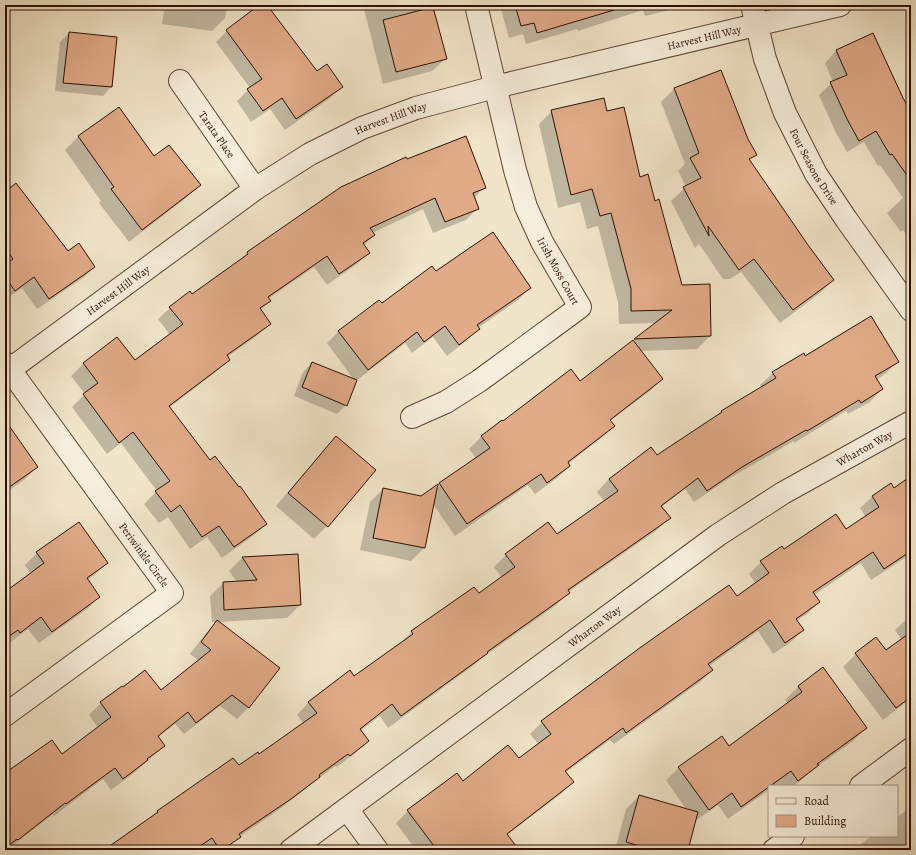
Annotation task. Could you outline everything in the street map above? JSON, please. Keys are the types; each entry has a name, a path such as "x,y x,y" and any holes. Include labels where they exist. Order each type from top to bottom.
{"street":[{"path":"476,5 495,87"},
{"name":"Harvest Hill Way","path":"6,368 255,189 310,154 362,128 416,108 754,15 840,5"},
{"name":"Four Seasons Drive","path":"754,15 765,59 785,113 816,174 911,310"},
{"name":"Tarata Place","path":"180,81 255,189"},
{"name":"Irish Moss Court","path":"412,417 446,402 479,381 580,307 542,242 526,207 515,170 495,87"},
{"name":"Periwinkle Circle","path":"5,715 172,593 6,368"},
{"name":"Wharton Way","path":"291,850 718,535 783,493 911,422"},
{"path":"862,785 911,749"},
{"path":"347,809 377,850"},
{"path":"774,850 793,837"}],"building":[{"path":"259,5 267,5 317,71 327,64 343,87 296,119 282,98 263,111 247,89 262,79 226,30"},
{"path":"515,5 613,5 614,10 537,33 534,23 521,26"},
{"path":"433,7 447,59 396,72 383,20"},
{"path":"69,32 117,37 112,87 63,83"},
{"path":"873,33 911,112 911,181 892,154 890,155 876,131 859,141 830,82 847,75 836,50"},
{"path":"721,70 748,139 757,155 749,159 834,280 793,310 754,259 739,270 708,226 709,236 683,187 701,178 690,158 699,153 674,88"},
{"path":"604,98 607,111 624,107 640,177 648,174 655,201 659,199 682,285 710,284 711,336 634,339 672,310 631,311 631,289 611,213 600,216 592,189 571,195 551,110"},
{"path":"119,107 154,156 169,145 201,185 142,230 111,189 114,187 78,136"},
{"path":"466,136 486,188 473,193 479,209 445,222 435,198 370,228 375,235 363,243 370,253 339,274 327,256 268,297 271,301 260,308 271,324 227,355 230,360 169,406 210,460 215,456 239,487 240,486 267,524 234,547 219,526 202,537 180,505 171,512 155,491 170,481 133,432 119,443 83,394 98,383 83,363 117,337 135,360 183,324 169,307 190,291 192,294 248,254 247,252 341,187 406,157 407,159"},
{"path":"16,183 68,251 79,243 95,267 49,299 34,277 15,291 5,277 5,265 13,259 5,248 5,192"},
{"path":"493,232 531,288 477,325 480,329 459,345 445,326 424,342 417,332 368,370 338,331 379,300 382,303 432,266 436,271"},
{"path":"871,316 899,362 875,376 883,389 861,403 859,400 742,467 707,491 698,478 661,506 671,518 568,590 570,593 401,716 392,704 360,729 369,741 350,756 348,754 319,775 320,777 291,799 239,834 241,837 222,850 220,850 212,838 194,850 104,850 233,758 239,765 258,752 259,754 317,713 308,702 350,670 354,676 413,634 411,631 474,587 479,593 515,567 505,554 548,522 557,534 618,491 609,479 651,447 657,455 722,412 721,411 776,378 772,372 804,353 805,356"},
{"path":"633,340 663,379 610,420 615,426 568,462 570,466 547,483 541,474 467,524 439,483 490,448 481,436 571,369 580,381"},
{"path":"312,362 357,380 347,406 302,387"},
{"path":"5,420 38,467 5,490"},
{"path":"336,436 376,470 328,527 288,493"},
{"path":"911,476 911,551 884,569 873,552 813,592 820,602 796,619 804,630 785,643 770,620 708,664 713,670 626,733 623,728 565,771 574,782 507,834 519,850 437,850 407,810 457,773 463,781 508,745 519,758 551,734 541,721 641,647 729,585 737,596 769,573 760,561 782,546 784,549 836,514 846,529 879,507 872,496 891,483 894,488"},
{"path":"438,484 425,548 373,538 383,488 421,496"},
{"path":"79,522 108,563 87,578 100,597 52,632 41,617 20,633 18,630 5,639 5,592 44,563 36,552"},
{"path":"298,554 301,605 224,610 223,582 257,580 242,557"},
{"path":"217,620 280,668 249,708 232,695 196,723 188,712 158,736 165,746 123,779 115,768 5,848 5,773 52,740 62,754 111,717 100,702 145,670 161,690 211,650 201,642"},
{"path":"911,632 911,697 896,708 855,653 876,637 886,650"},
{"path":"823,667 867,728 817,764 819,765 798,781 791,771 772,785 768,785 768,788 741,807 732,793 709,810 678,767 722,736 729,746 802,692 798,686"},
{"path":"639,795 698,812 688,850 653,850 626,842"}]}
